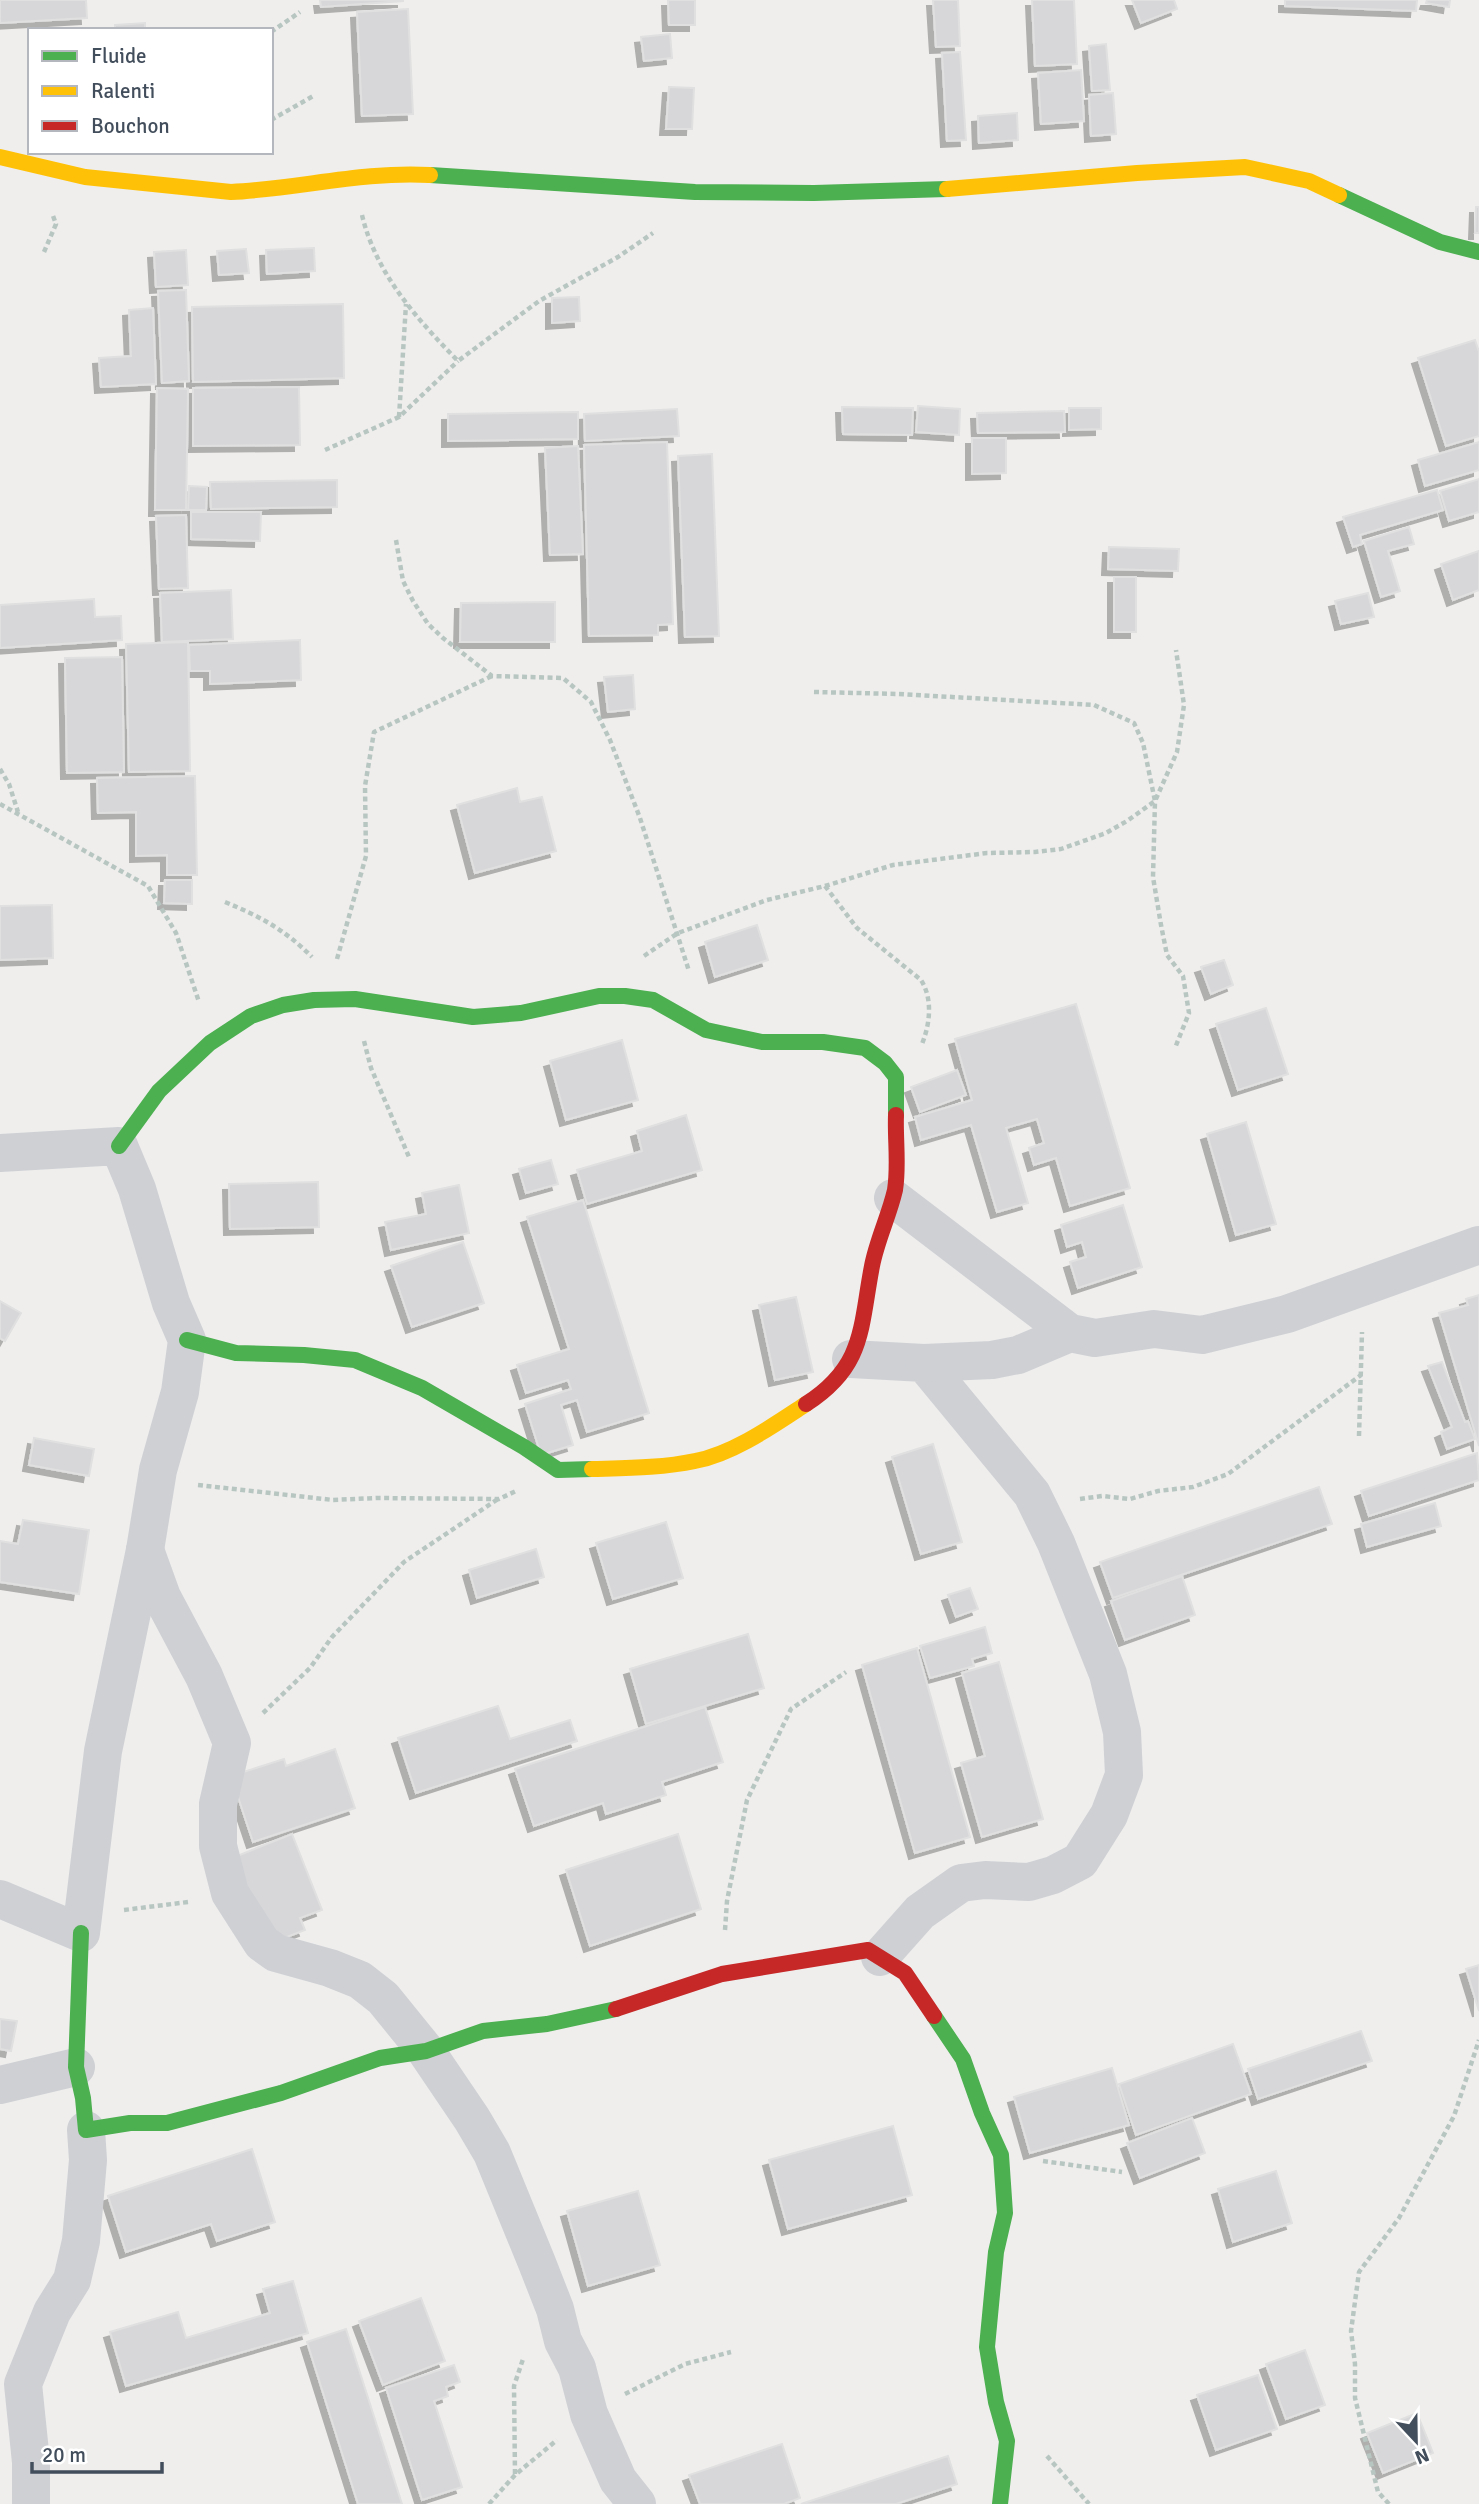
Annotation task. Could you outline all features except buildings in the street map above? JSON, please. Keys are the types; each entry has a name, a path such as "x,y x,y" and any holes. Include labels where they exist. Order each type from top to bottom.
{"street":[{"path":"0,157 31,168 76,177 231,192 358,176 416,174 695,192 814,193 959,189 1137,173 1245,167 1309,181 1440,242 1479,252"},
{"path":"119,1146 159,1091 210,1043 251,1016 283,1005 314,1000 355,999 473,1017 522,1013 599,996 625,996 653,1000 706,1030 762,1042 823,1042 865,1048 885,1063 896,1077 896,1175 893,1198 872,1265 865,1315 851,1359 833,1385 810,1402 752,1439 697,1461 631,1468 558,1470 524,1447 422,1388 355,1360 304,1354 236,1353 187,1340"},
{"path":"0,1153 119,1146"},
{"path":"31,2504 31,2462 23,2384 52,2312 72,2280 81,2241 88,2160 83,2098 76,2067 80,1933 103,1751 145,1550 158,1470 180,1392 187,1340 171,1303 137,1189 119,1146"},
{"path":"893,1198 1070,1334 1096,1338 1154,1329 1202,1335 1287,1314 1364,1284 1479,1245"},
{"path":"851,1359 924,1363 992,1360 1018,1355 1070,1334"},
{"path":"880,1957 920,1912 961,1882 1029,1882 1053,1875 1080,1861 1109,1815 1124,1776 1122,1732 1108,1674 1056,1544 1032,1494 924,1363"},
{"path":"145,1550 162,1597 204,1676 232,1743 218,1804 218,1846 230,1893 268,1949 360,1980 383,1998 426,2051 472,2119 492,2153 555,2309 563,2342 577,2368 589,2414 618,2480 637,2504"},
{"path":"0,1899 80,1933"},
{"path":"86,2130 130,2123 167,2123 281,2093 380,2058 426,2051 483,2031 547,2024 601,2014 722,1974 868,1950 905,1973 963,2059 982,2113 1001,2155 1005,2213 996,2252 987,2347 996,2402 1007,2441 1000,2504"},
{"path":"0,2085 76,2067"}],"path":[{"path":"273,31 300,12"},
{"path":"273,119 315,95"},
{"path":"358,176 368,237 381,267 428,330 458,361"},
{"path":"325,450 399,417 458,361 539,301 577,280"},
{"path":"399,417 406,303"},
{"path":"396,540 403,581 428,624 492,676"},
{"path":"331,976 343,945 366,856 365,786 374,732 492,676 563,678 591,702 610,740 640,818 678,933 767,900 893,865 977,854 1061,849 1106,833 1155,801 1177,752 1184,705 1176,650"},
{"path":"814,692 1094,705 1134,723 1143,743 1155,801 1153,877 1167,955 1184,976 1188,1013 1175,1048"},
{"path":"0,769 9,785 18,812"},
{"path":"0,804 148,886 176,933 191,974 210,1043"},
{"path":"825,886 857,928 910,969 926,989 929,1027 920,1049 896,1077"},
{"path":"225,902 262,917 292,937 355,999 371,1068 409,1157"},
{"path":"1359,1436 1364,1284"},
{"path":"1032,1494 1076,1500 1102,1496 1130,1499 1158,1491 1193,1487 1227,1474 1361,1375"},
{"path":"158,1470 198,1485 320,1499 499,1499"},
{"path":"232,1743 310,1668 332,1637 404,1562 499,1499 558,1470"},
{"path":"722,1974 727,1901 747,1800 791,1709 846,1672"},
{"path":"80,1933 111,1913 139,1907 174,1905 230,1893"},
{"path":"1390,2504 1378,2492 1355,2398 1351,2331 1359,2272 1399,2218 1454,2116 1479,2040"},
{"path":"1001,2155 1122,2172"},
{"path":"514,2475 514,2386 524,2356 555,2309"},
{"path":"1007,2441 1045,2454 1088,2504"}],"traffic: fast":[{"path":"430,175 695,192 814,193 947,189"},
{"path":"1339,195 1440,242 1479,252"},
{"path":"119,1146 159,1091 210,1043 251,1016 283,1005 314,1000 355,999 473,1017 521,1013 599,996 653,1000 706,1030 762,1042 823,1042 865,1048 885,1063 896,1077 896,1115"},
{"path":"187,1340 236,1353 355,1360 422,1388 524,1447 558,1470 592,1469"},
{"path":"81,1933 76,2067 86,2130 130,2123 167,2123 281,2093 380,2058 426,2051 483,2031 547,2024 616,2009"},
{"path":"934,2016 963,2059 982,2113 1001,2155 1005,2213 996,2252 987,2347 996,2402 1007,2441 1000,2504"}],"traffic: slow":[{"path":"0,157 85,177 231,192 355,178 430,175"},
{"path":"947,189 1245,167 1309,181 1339,195"},
{"path":"592,1469 657,1466 709,1457 753,1438 806,1404"}],"traffic: jam":[{"path":"806,1404 840,1375 857,1344 874,1256 895,1190 896,1115"},
{"path":"616,2009 722,1974 868,1950 905,1973 934,2016"}]}
